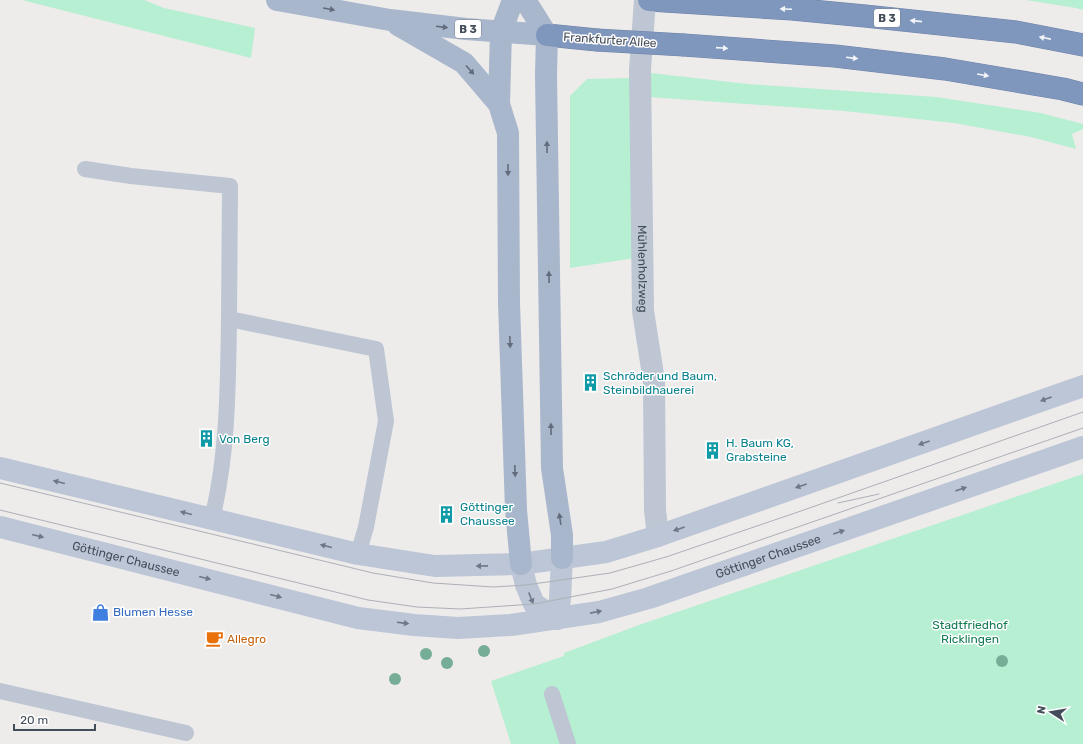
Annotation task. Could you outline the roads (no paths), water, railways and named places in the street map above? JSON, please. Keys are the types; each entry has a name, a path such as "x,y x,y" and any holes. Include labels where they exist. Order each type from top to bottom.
{"highway":[{"name":"B 3","path":"649,0 792,9 928,22 1016,32 1083,45"},
{"name":"Frankfurter Allee","path":"547,35 597,40 835,56 945,69 1083,94"}],"main road":[{"name":"Frankfurter Allee","path":"277,0 390,20 466,29 547,35"},
{"path":"513,0 500,32 499,104 508,134 509,303 516,510 521,564"},
{"path":"525,0 547,35 552,468 562,535 562,558"},
{"path":"390,20 464,63 499,104"}],"street":[{"name":"Mühlenholzweg","path":"645,0 640,70 643,311 654,381 655,510 658,536"},
{"path":"0,468 358,554 435,566 521,564 606,552 658,536 1083,386"},
{"name":"Göttinger Chaussee","path":"1,530 358,618 414,625 458,628 511,625 599,612 649,598 1083,447"},
{"path":"521,564 526,585 534,604 558,619 562,558"}],"lane":[{"path":"85,169 131,176 230,186 228,400 219,493 212,519"},
{"path":"229,319 376,349 386,421 366,527 358,554"},
{"path":"0,691 186,733"},
{"path":"552,694 568,744"}],"tram line":[{"path":"0,483 373,573 433,583 493,587 526,585 610,573 666,557 1083,412"},
{"path":"0,510 368,600 417,607 460,609 534,604 612,589 671,571 1083,428"},
{"path":"838,503 879,494"}],"place":[{"name":"Schröder und Baum, Steinbildhauerei","path":"590,383"},
{"name":"Von Berg","path":"206,439"},
{"name":"H. Baum KG, Grabsteine","path":"713,450"},
{"name":"Göttinger Chaussee","path":"447,514"},
{"name":"Blumen Hesse","path":"100,612"},
{"name":"Allegro","path":"214,639"}],"park label":[{"name":"Stadtfriedhof Ricklingen","path":"970,632"}]}
